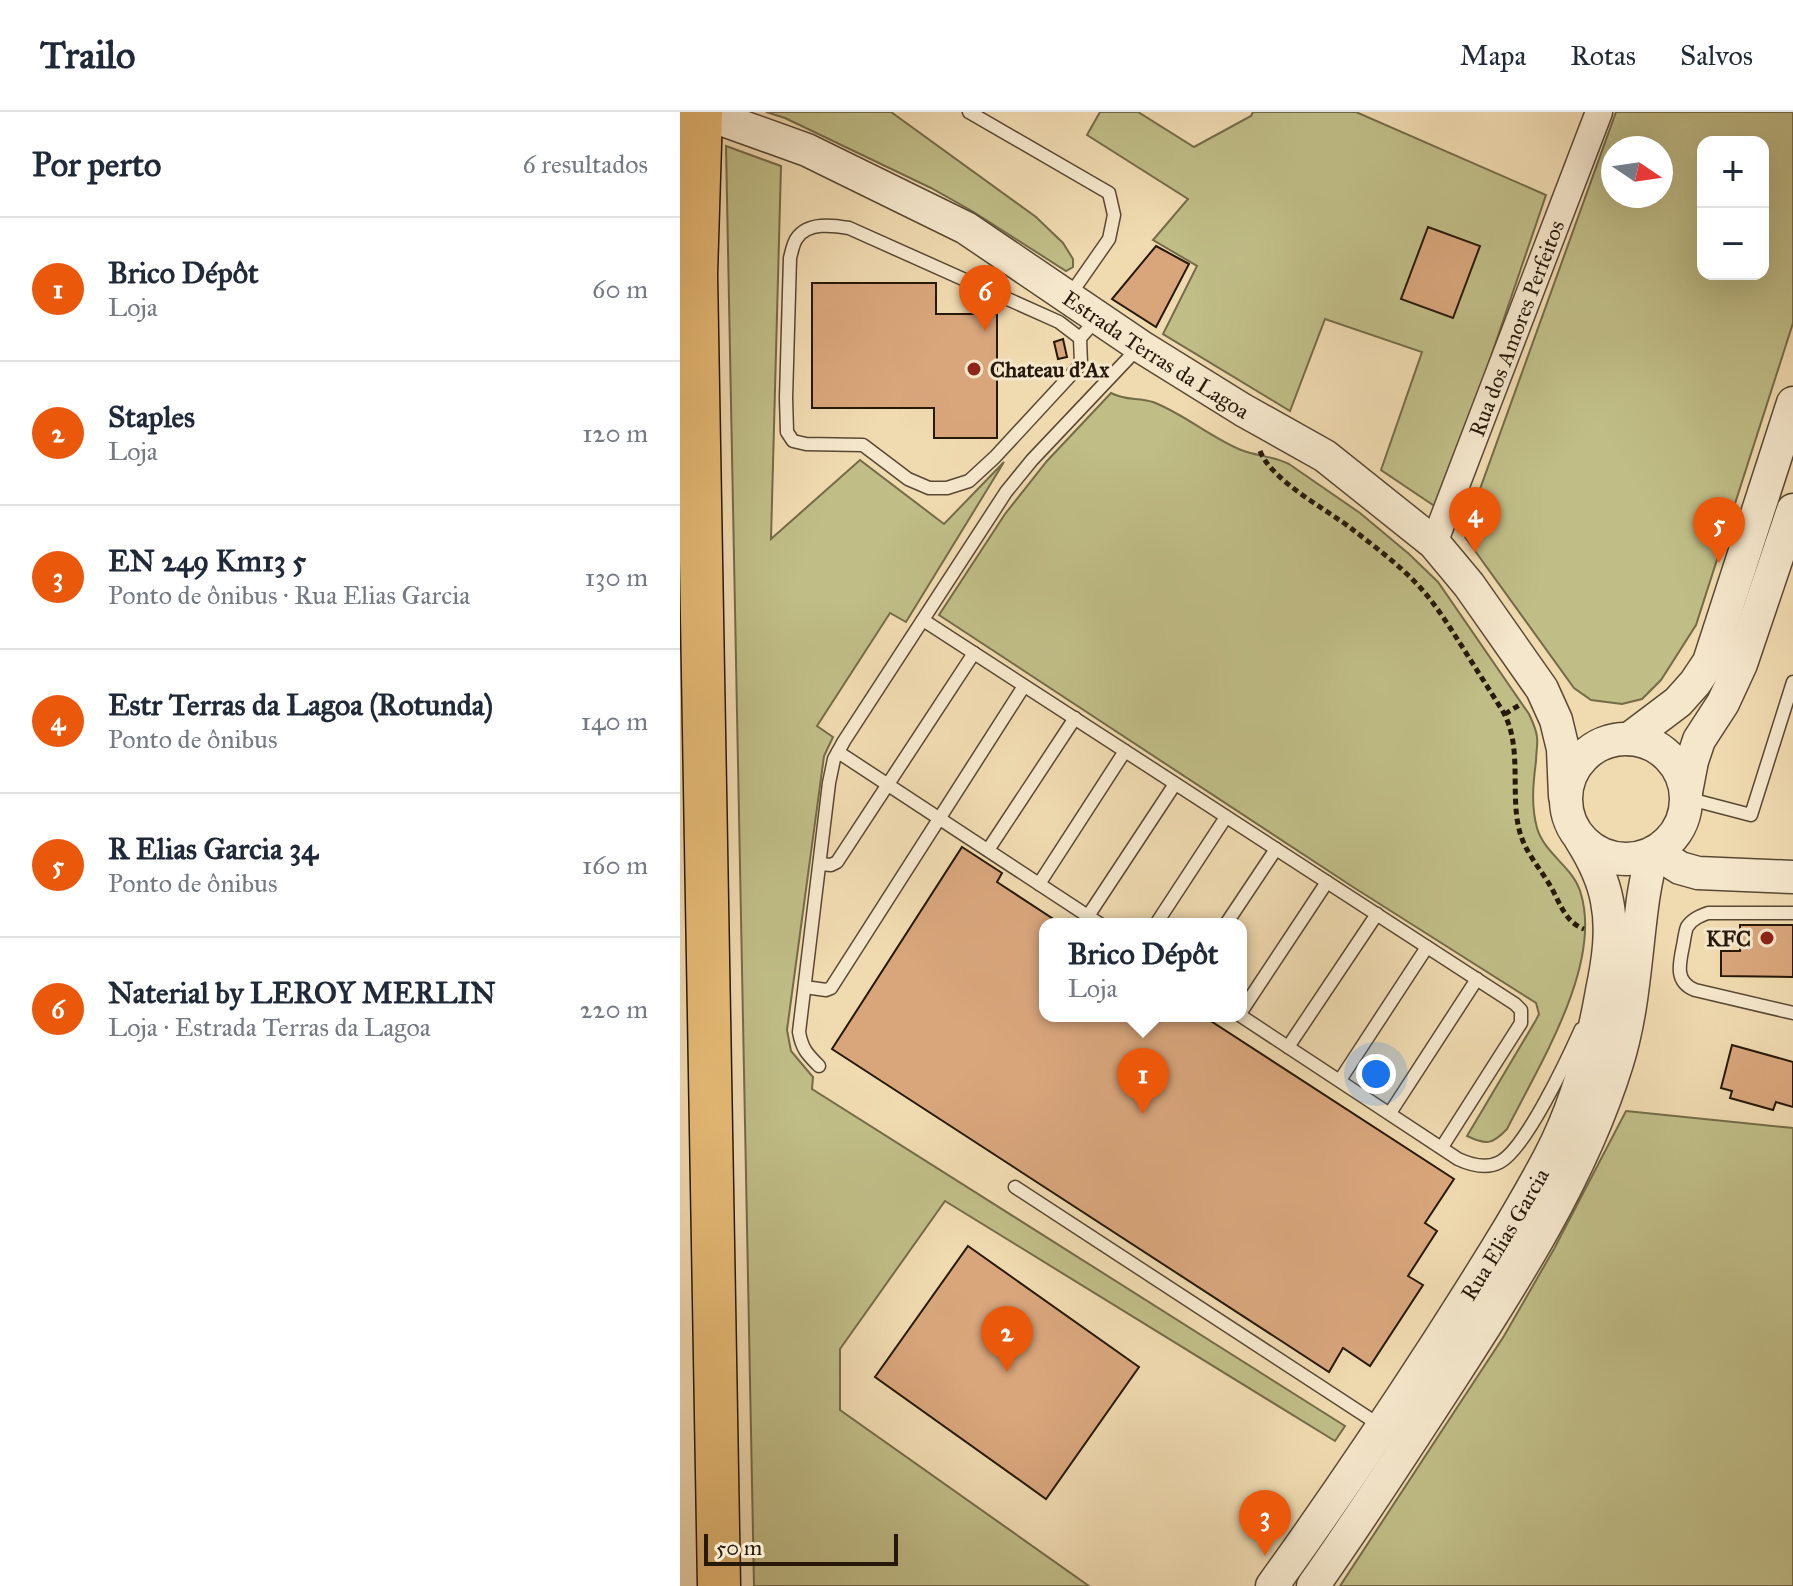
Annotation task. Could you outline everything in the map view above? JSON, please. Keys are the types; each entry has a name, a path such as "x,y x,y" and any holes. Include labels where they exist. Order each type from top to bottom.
{"highway":[{"path":"701,112 696,274 719,1586"}],"street":[{"name":"Estrada Terras da Lagoa","path":"701,112 807,150 966,228 1068,297 1089,328 1140,346 1325,456 1434,543 1469,585 1542,689 1556,720 1563,749 1565,796"},
{"name":"Rua dos Amores Perfeitos","path":"1434,543 1599,112"},
{"path":"1626,739 1678,702 1709,662 1793,403"},
{"path":"1707,874 1690,852 1684,805 1682,777 1674,762 1662,751 1648,743 1616,739 1586,753 1568,780 1565,796 1567,813 1581,840 1592,850 1620,860 1634,859 1653,853 1672,838 1684,805 1699,740 1723,703 1741,664 1793,510"},
{"name":"Estrada Terras da Lagoa","path":"1542,689 1581,725 1626,739"},
{"name":"Rua Elias Garcia","path":"1313,1586 1349,1536 1531,1249 1577,1164 1600,1113 1618,1061 1631,1007 1624,932 1581,840"},
{"path":"1653,853 1680,868 1707,874 1793,877"},
{"name":"Rua Elias Garcia","path":"1272,1586 1383,1428 1479,1279 1550,1157 1572,1104 1595,1034 1605,975 1624,932 1642,905 1653,853"},
{"path":"1624,932 1644,917 1655,899 1675,883 1707,874"}],"lane":[{"path":"969,112 1109,193 1114,215 1109,239 1068,297"},
{"path":"817,226 849,228 1059,322 1089,328 1081,364 969,481 947,488 929,488 908,479 863,445 806,444 793,441 787,432 790,258 795,240 817,226"},
{"path":"819,1066 806,1053 799,1032 834,759 1006,492 1032,460 1140,346"},
{"path":"923,620 1521,1010 1521,1023 1442,1147"},
{"path":"820,864 837,862 974,653"},
{"path":"1684,805 1751,815 1793,682"},
{"path":"805,987 831,988 1024,686"},
{"path":"988,850 1075,718"},
{"path":"1039,884 1125,751"},
{"path":"838,752 1091,918"},
{"path":"1088,916 1175,784"},
{"path":"1160,918 1226,817"},
{"path":"1230,918 1276,849"},
{"path":"1247,1005 1327,882"},
{"path":"1793,913 1708,913 1696,918 1687,928 1678,969 1686,987 1793,1013"},
{"path":"1288,1047 1377,914"},
{"path":"1340,1080 1427,947"},
{"path":"1247,1018 1469,1164 1485,1166 1497,1164 1510,1155 1530,1126 1564,1066 1605,975"},
{"path":"1390,1113 1477,979"},
{"path":"1015,1187 1383,1428"}],"path":[{"path":"1243,410 1263,458 1281,478 1390,560 1417,584 1441,613 1505,714 1515,762 1515,801 1523,842 1574,925 1624,932"}],"shaded area":[{"path":"766,112 891,112 1036,217 1063,243 1073,259 1073,267 1066,271 931,188 785,118"},
{"path":"1100,112 1138,112 1194,147 1251,116 1253,112 1356,112 1546,195 1439,509 1381,470 1422,352 1325,319 1290,411 1163,334 1197,266 1153,240 1188,199 1087,135"},
{"path":"1616,112 1793,112 1793,323 1696,625 1661,680 1642,699 1622,704 1591,700 1574,688 1465,537 1601,154 1601,208 1673,208 1673,136 1607,136"},
{"path":"726,146 781,166 771,539 860,460 944,524 1004,462 906,622 890,613 817,726 833,737 824,756 787,1030 791,1051 813,1077 812,1089 1345,1426 1335,1441 945,1201 840,1349 840,1410 1089,1586 754,1586"},
{"path":"1111,393 1153,402 1241,450 1289,464 1360,513 1438,582 1529,714 1537,740 1533,795 1535,820 1546,846 1572,876 1581,894 1585,922 1583,952 1575,983 1550,1046 1507,1129 1493,1141 1484,1142 1467,1136 1536,1020 1539,1014 1536,1003 1353,887 939,615 1005,514 1047,461"},
{"path":"1626,1111 1793,1128 1793,1586 1340,1586 1504,1336 1554,1249"}],"building":[{"path":"1428,227 1480,246 1453,318 1401,299"},
{"path":"1156,246 1189,264 1156,327 1112,299"},
{"path":"812,283 936,283 936,314 997,314 997,438 934,438 934,408 812,408"},
{"path":"1063,339 1067,357 1058,359 1054,342"},
{"path":"962,847 1002,873 997,882 1052,918 1039,918 1039,1022 1212,1022 1454,1179 1425,1223 1437,1231 1408,1276 1423,1285 1370,1366 1343,1348 1329,1372 832,1049"},
{"name":"KFC","path":"1740,925 1793,925 1793,977 1721,976 1721,951 1740,951"},
{"path":"1732,1045 1793,1062 1793,1107 1776,1102 1773,1110 1730,1098 1732,1091 1721,1088"},
{"path":"968,1246 1139,1367 1046,1499 875,1377"}],"place":[{"name":"Naterial by LEROY MERLIN","path":"985,331"},
{"name":"Chateau d'Ax","path":"974,369"},
{"name":"Estr Terras da Lagoa (Rotunda)","path":"1475,553"},
{"name":"R Elias Garcia 34","path":"1719,563"},
{"name":"KFC","path":"1767,938"},
{"name":"Brico Dépôt","path":"1143,1114"},
{"name":"Staples","path":"1007,1372"},
{"name":"EN 249 Km13 5","path":"1265,1556"}]}
